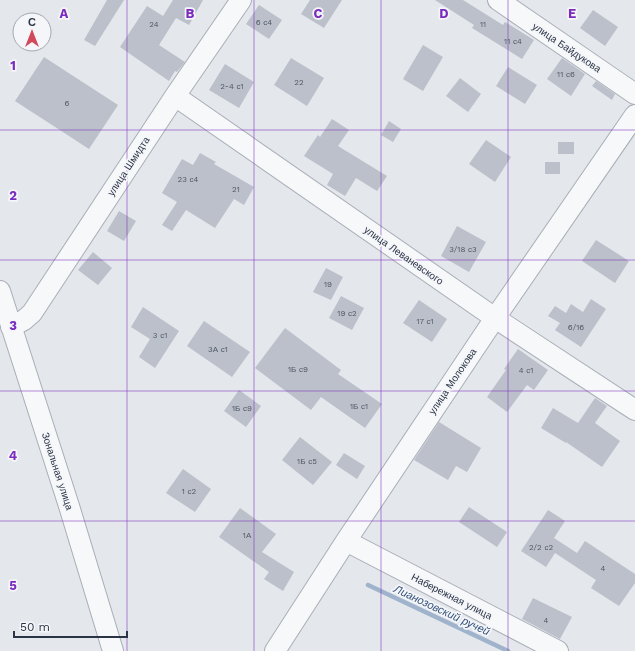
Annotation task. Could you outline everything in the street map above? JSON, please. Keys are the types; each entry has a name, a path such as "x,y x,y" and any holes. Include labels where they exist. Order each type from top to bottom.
{"street":[{"name":"улица Шмидта","path":"11,327 24,320 32,312 174,96 241,0"},
{"name":"улица Байдукова","path":"498,0 635,94"},
{"name":"улица Леваневского","path":"174,96 494,318 635,410"},
{"name":"улица Молокова","path":"275,651 494,318 635,114"},
{"name":"Зональная улица","path":"0,291 69,506 113,651"},
{"name":"Набережная улица","path":"346,541 558,651"}],"building":[{"path":"107,0 124,0 95,46 84,40"},
{"path":"173,0 203,0 189,25 176,18 159,45 185,62 177,72 175,71 169,81 120,47 147,6 163,16"},
{"path":"310,0 342,0 324,28 301,14"},
{"path":"435,0 463,0 503,25 505,22 534,40 522,59 472,28 474,25"},
{"path":"259,5 282,20 269,39 246,24"},
{"path":"593,10 618,27 605,46 580,28"},
{"path":"423,45 443,57 423,91 403,79"},
{"path":"44,57 118,105 89,149 15,101"},
{"path":"291,58 324,78 307,106 274,85"},
{"path":"562,58 585,74 571,96 547,79"},
{"path":"225,64 254,82 239,108 209,90"},
{"path":"508,67 537,85 525,104 496,86"},
{"path":"460,78 481,94 468,112 446,96"},
{"path":"596,81 615,94 612,100 592,86"},
{"path":"332,119 349,130 338,146 387,176 377,191 356,178 345,196 327,185 333,174 304,156 318,135 320,137"},
{"path":"389,121 401,129 393,142 381,135"},
{"path":"486,140 511,157 495,182 469,164"},
{"path":"558,142 574,142 574,154 558,154"},
{"path":"200,153 216,162 214,164 254,187 244,205 234,199 215,228 186,210 172,231 162,225 177,202 162,193 182,159 193,165"},
{"path":"545,162 560,162 560,174 545,174"},
{"path":"119,211 136,221 124,241 107,231"},
{"path":"457,226 486,242 469,272 441,256"},
{"path":"596,240 629,261 615,283 582,261"},
{"path":"93,252 112,268 98,285 78,270"},
{"path":"326,268 343,277 331,300 313,292"},
{"path":"341,296 364,308 352,330 329,318"},
{"path":"591,299 606,309 581,347 555,330 560,323 548,316 555,306 566,313 571,304 583,312"},
{"path":"419,300 447,319 432,342 403,323"},
{"path":"143,307 179,331 155,368 139,357 150,339 131,327"},
{"path":"204,321 250,352 232,377 187,346"},
{"path":"285,328 341,370 338,374 382,404 365,428 321,397 311,410 255,368"},
{"path":"518,349 548,370 534,390 527,385 507,412 487,397 506,370 504,369"},
{"path":"239,390 261,406 246,427 224,411"},
{"path":"595,398 607,406 595,423 620,441 602,467 566,442 541,428 553,408 578,423"},
{"path":"439,422 481,448 467,472 456,466 448,480 414,460"},
{"path":"300,437 332,462 313,485 282,460"},
{"path":"344,453 365,466 357,479 336,465"},
{"path":"183,469 211,489 195,512 166,493"},
{"path":"469,507 507,532 497,547 459,522"},
{"path":"240,508 276,534 262,552 294,572 283,591 264,579 269,572 219,537"},
{"path":"548,510 565,521 554,538 577,553 585,541 635,574 635,583 619,606 591,588 596,580 555,553 546,567 521,551"},
{"path":"533,598 572,617 560,639 522,619"}],"waterway":[{"name":"Лианозовский ручей","path":"368,585 508,651"}]}
